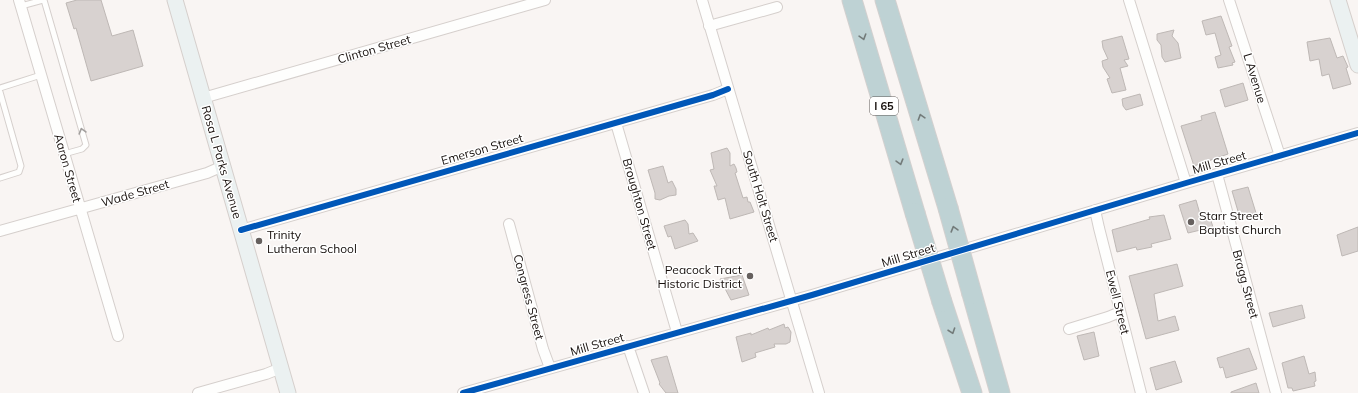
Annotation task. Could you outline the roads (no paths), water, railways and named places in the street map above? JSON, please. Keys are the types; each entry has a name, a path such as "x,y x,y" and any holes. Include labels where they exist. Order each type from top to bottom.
{"highway":[{"name":"I 65","path":"852,0 942,302 972,393"},
{"name":"I 65","path":"885,0 948,208 1000,393"},
{"path":"986,345 1009,393"},
{"path":"961,359 964,393"}],"street":[{"name":"Rosa L Parks Avenue","path":"175,0 288,393"},
{"name":"Clinton Street","path":"203,98 545,0"},
{"name":"South Holt Street","path":"702,0 819,393"},
{"path":"1129,0 1186,183"},
{"name":"L Avenue","path":"1229,0 1280,156"},
{"path":"1338,0 1358,65"},
{"name":"Aaron Street","path":"20,3 118,336"},
{"path":"709,26 778,7"},
{"name":"Emerson Street","path":"241,230 713,95 728,89"},
{"name":"Broughton Street","path":"616,123 677,332"},
{"name":"Mill Street","path":"463,393 475,391 550,368 792,300 1358,132"},
{"name":"Wade Street","path":"0,232 207,173 223,166"},
{"name":"Bragg Street","path":"1217,174 1276,393"},
{"name":"Ewell Street","path":"1095,210 1141,393"},
{"name":"Congress Street","path":"509,224 543,349 550,368"},
{"path":"1069,329 1120,312"},
{"path":"628,346 644,393"},
{"path":"198,393 266,374 281,368"}],"lane":[{"path":"20,3 44,0 86,145 82,149 64,154"},
{"path":"0,88 41,75"},
{"path":"0,92 21,166 19,172 0,178"}],"place":[{"name":"Starr Street Baptist Church","path":"1191,222"},
{"name":"Trinity Lutheran School","path":"259,241"},
{"name":"Peacock Tract Historic District","path":"750,276"}]}
